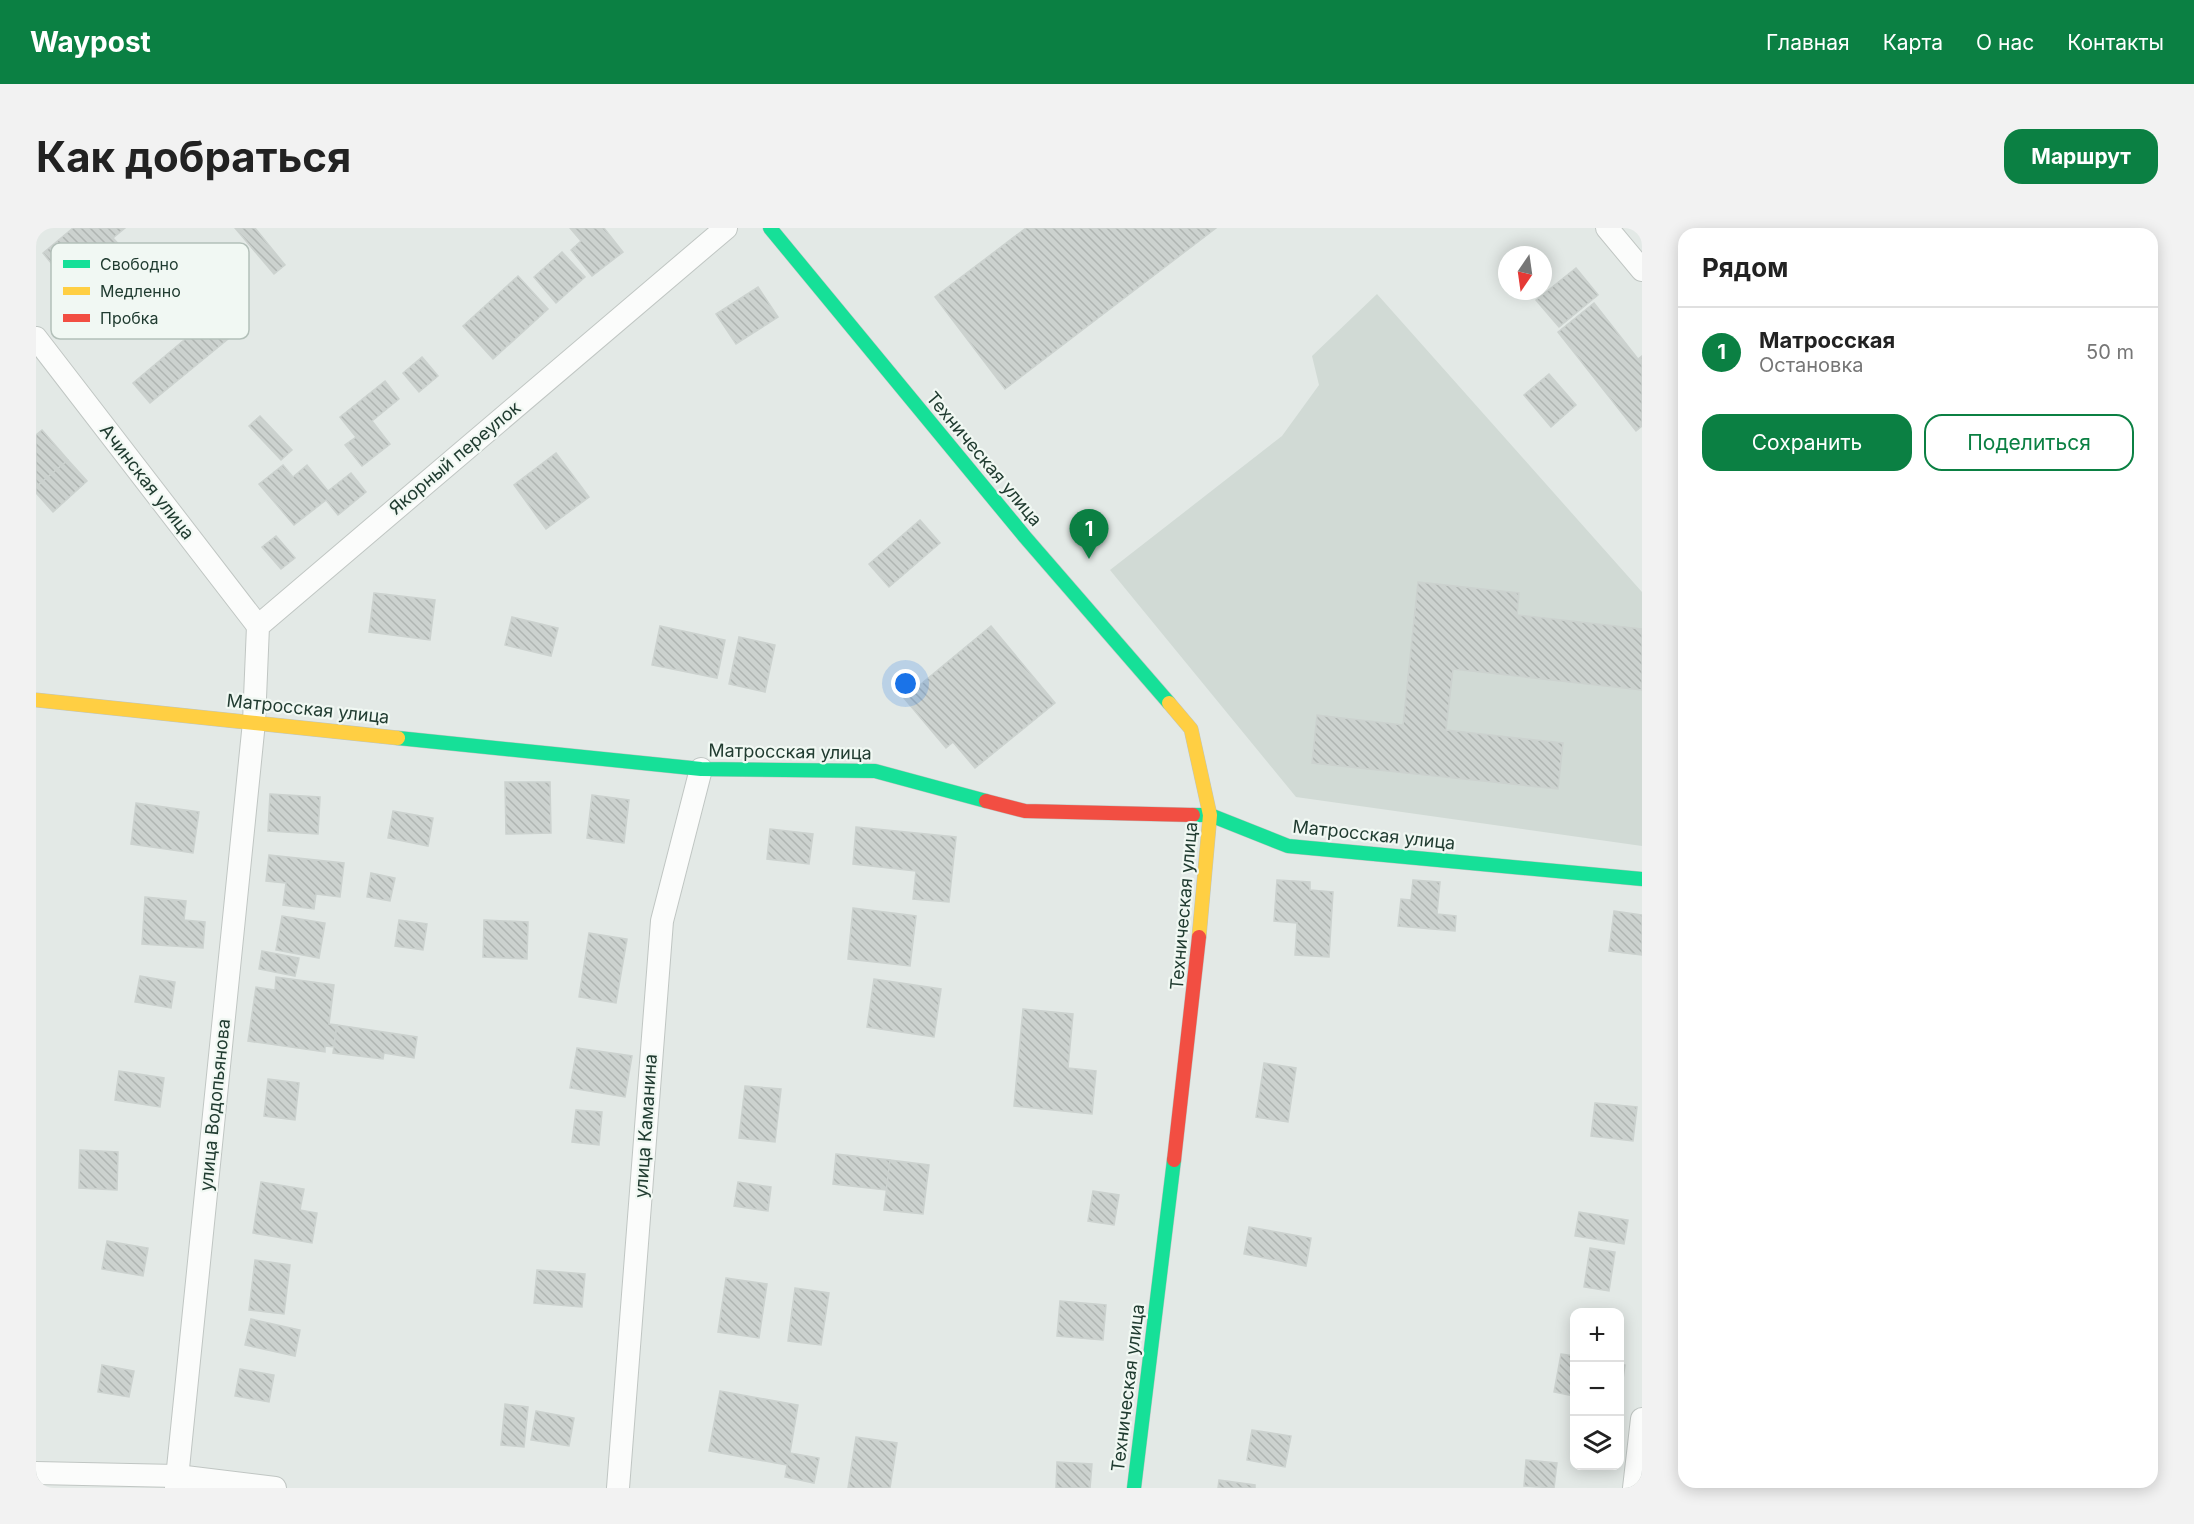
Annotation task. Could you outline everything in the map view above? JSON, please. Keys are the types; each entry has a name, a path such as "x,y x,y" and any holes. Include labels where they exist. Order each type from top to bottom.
{"street":[{"name":"Якорный переулок","path":"258,626 726,228"},
{"name":"Техническая улица","path":"770,228 1025,537 1191,729 1210,815 1195,984 1134,1488"},
{"path":"1607,228 1642,270"},
{"name":"Ачинская улица","path":"36,338 258,626"},
{"path":"254,722 258,626"},
{"name":"Матросская улица","path":"36,700 701,768 875,771 1025,811 1210,815 1288,846 1642,879"},
{"name":"улица Водопьянова","path":"176,1482 254,722"},
{"name":"улица Каманина","path":"618,1488 662,921 701,768"},
{"path":"1634,1488 1642,1419"},
{"path":"36,1473 275,1488"}],"shaded area":[{"path":"1377,294 1642,592 1642,846 1296,797 1110,570 1282,436 1319,385 1312,356"}],"building":[{"path":"73,228 125,228 113,238 118,243 55,243"},
{"path":"235,228 255,228 285,265 274,274"},
{"path":"570,228 604,228 623,252 592,276 571,250 581,241"},
{"path":"1026,228 1216,228 1005,389 935,297"},
{"path":"51,246 51,263 43,253"},
{"path":"562,252 585,277 556,303 534,277"},
{"path":"1576,268 1598,295 1559,327 1536,300 1552,300 1552,287"},
{"path":"518,276 548,309 493,359 463,326"},
{"path":"758,287 778,317 736,344 716,314"},
{"path":"1594,303 1638,359 1642,356 1642,426 1636,431 1558,332"},
{"path":"185,339 228,339 150,403 133,383"},
{"path":"422,357 438,376 419,392 403,373"},
{"path":"1549,374 1576,405 1551,427 1524,395"},
{"path":"385,381 399,399 372,421 390,444 362,466 345,445 356,437 340,417"},
{"path":"260,416 292,450 281,460 249,426"},
{"path":"42,430 68,460 36,487 36,435"},
{"path":"556,453 589,497 546,529 514,485"},
{"path":"68,460 87,481 53,512 36,493 36,487"},
{"path":"283,465 293,477 307,465 328,491 351,473 366,492 338,515 326,500 294,525 259,484"},
{"path":"920,520 940,543 889,587 869,564"},
{"path":"276,536 295,558 281,569 262,547"},
{"path":"1418,582 1519,593 1517,615 1642,629 1642,690 1453,669 1446,730 1563,743 1558,789 1312,763 1317,715 1403,725"},
{"path":"374,593 435,600 430,640 369,632"},
{"path":"512,617 558,628 551,656 505,645"},
{"path":"660,626 725,640 717,678 652,665"},
{"path":"991,626 1055,703 975,768 953,742 946,748 904,698"},
{"path":"739,637 775,645 765,692 729,684"},
{"path":"505,782 550,782 551,833 506,834"},
{"path":"270,794 320,797 318,834 268,831"},
{"path":"592,795 629,800 624,843 587,838"},
{"path":"136,803 199,812 193,853 131,844"},
{"path":"393,811 433,818 428,846 388,838"},
{"path":"856,827 956,837 949,902 913,899 916,871 853,864"},
{"path":"770,829 813,834 809,864 767,859"},
{"path":"269,855 344,863 340,897 316,894 314,909 283,905 286,883 266,881"},
{"path":"371,873 395,878 390,901 367,897"},
{"path":"1277,880 1310,882 1310,890 1333,892 1329,957 1295,955 1297,923 1274,921"},
{"path":"1413,880 1440,882 1437,914 1456,916 1455,931 1398,926 1401,899 1411,900"},
{"path":"145,897 186,901 184,920 205,922 203,948 142,944"},
{"path":"853,908 916,916 910,966 848,959"},
{"path":"1614,911 1642,915 1642,955 1609,951"},
{"path":"282,916 325,923 319,958 276,950"},
{"path":"399,920 427,924 423,950 395,946"},
{"path":"484,920 528,922 527,959 483,957"},
{"path":"589,933 627,939 616,1003 579,997"},
{"path":"262,951 299,958 295,976 259,969"},
{"path":"140,976 175,982 171,1008 135,1002"},
{"path":"276,977 334,985 329,1024 337,1025 334,1047 325,1046 325,1052 248,1041 256,987 275,990"},
{"path":"874,979 941,989 934,1037 867,1027"},
{"path":"1023,1009 1073,1014 1068,1068 1096,1071 1092,1114 1014,1106"},
{"path":"337,1025 417,1037 414,1058 384,1053 383,1059 333,1053"},
{"path":"577,1048 632,1056 625,1097 570,1088"},
{"path":"1264,1063 1296,1068 1288,1122 1256,1117"},
{"path":"119,1071 164,1078 160,1107 115,1100"},
{"path":"268,1079 299,1083 295,1120 264,1116"},
{"path":"745,1086 781,1089 775,1142 739,1138"},
{"path":"1595,1103 1637,1107 1633,1141 1591,1136"},
{"path":"576,1110 602,1112 599,1145 572,1142"},
{"path":"80,1150 118,1152 117,1190 79,1188"},
{"path":"836,1154 890,1160 886,1190 833,1184"},
{"path":"890,1160 929,1165 923,1214 884,1210"},
{"path":"261,1182 304,1189 300,1210 317,1213 312,1243 253,1233"},
{"path":"738,1182 771,1187 768,1211 734,1206"},
{"path":"1093,1191 1119,1195 1114,1225 1088,1221"},
{"path":"1579,1212 1628,1220 1624,1244 1575,1236"},
{"path":"1249,1227 1311,1238 1306,1266 1244,1254"},
{"path":"107,1241 148,1248 143,1276 102,1269"},
{"path":"1590,1248 1615,1252 1609,1291 1584,1287"},
{"path":"255,1260 290,1265 284,1314 249,1310"},
{"path":"537,1270 585,1274 582,1307 534,1303"},
{"path":"726,1278 767,1284 759,1338 718,1332"},
{"path":"795,1288 829,1293 821,1345 788,1341"},
{"path":"1060,1301 1106,1305 1103,1340 1057,1336"},
{"path":"251,1319 300,1330 295,1356 245,1345"},
{"path":"1561,1354 1570,1355 1570,1395 1554,1392"},
{"path":"102,1365 134,1371 129,1397 98,1392"},
{"path":"240,1369 274,1375 269,1402 235,1396"},
{"path":"720,1391 798,1405 790,1453 819,1458 814,1483 785,1477 787,1465 709,1451"},
{"path":"505,1404 528,1407 524,1447 501,1445"},
{"path":"536,1411 574,1418 569,1446 531,1440"},
{"path":"1252,1430 1291,1436 1285,1467 1247,1460"},
{"path":"856,1437 897,1443 890,1488 848,1488"},
{"path":"1526,1460 1557,1463 1554,1488 1524,1486"},
{"path":"1057,1462 1092,1464 1090,1488 1056,1488"},
{"path":"1219,1480 1255,1485 1255,1488 1218,1488"}],"traffic: fast":[{"path":"770,228 1025,537 1169,703"},
{"path":"398,738 701,769 875,771 986,801"},
{"path":"1193,815 1210,815 1288,846 1642,879"},
{"path":"1134,1488 1174,1160"}],"traffic: slow":[{"path":"36,700 398,738"},
{"path":"1169,703 1191,729 1210,815 1199,937"}],"traffic: jam":[{"path":"986,801 1025,811 1193,815"},
{"path":"1174,1160 1199,937"}],"place":[{"name":"Матросская","path":"1089,559"}]}
